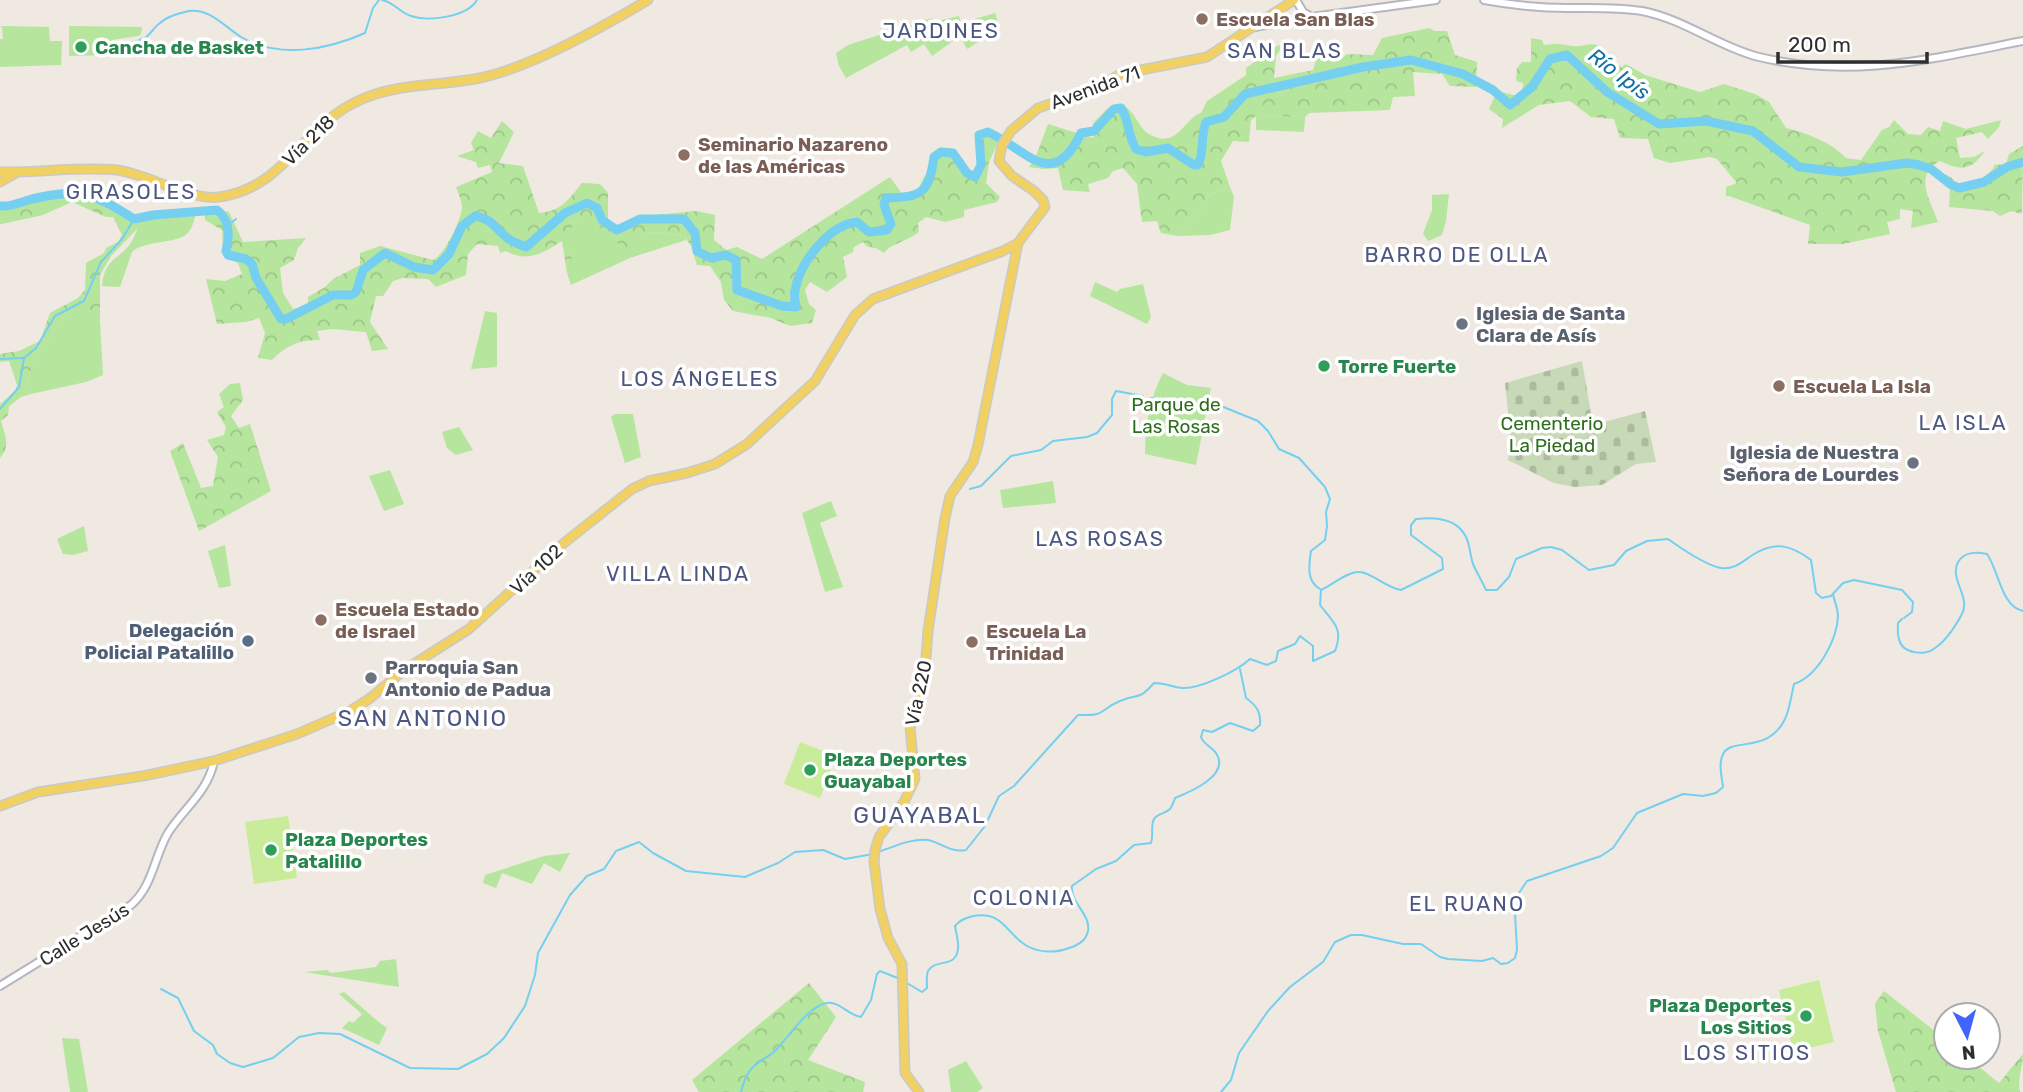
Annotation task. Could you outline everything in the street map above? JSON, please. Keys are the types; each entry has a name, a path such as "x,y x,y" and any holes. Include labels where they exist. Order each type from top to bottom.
{"main road":[{"name":"Vía 218","path":"0,172 102,169 135,174 202,197 214,198 246,191 274,173 327,119 361,99 395,90 479,78 512,70 648,0"},
{"name":"Avenida 71","path":"1018,243 1045,207 1043,200 1034,191 1004,169 999,161 1002,145 1014,128 1038,108 1092,90 1121,74 1207,57 1295,0"},
{"path":"0,182 17,172"},
{"name":"Vía 102","path":"0,806 38,792 143,776 214,761 310,729 369,699 404,671 468,629 564,543 632,489 649,481 715,464 747,444 815,381 855,315 873,299 1018,243"},
{"name":"Vía 220","path":"919,1092 908,1079 904,1066 902,964 885,928 874,862 875,850 879,837 904,802 915,779 910,727 924,684 928,631 945,518 950,496 973,462 978,445 1018,243"},
{"path":"1003,251 1012,252 1016,258"}],"street":[{"path":"1295,0 1303,12 1312,17"},
{"path":"1254,28 1436,0"},
{"path":"1484,0 1527,7 1602,7 1642,11 1668,18 1731,48 1765,58 1803,64 1855,67 1902,65 2023,41"},
{"name":"Calle Jesús","path":"0,986 141,897 166,836 202,791 211,776 214,761"}],"green space":[{"path":"995,13 1000,28 967,49 960,36 932,56 924,44 911,52 907,45 846,78 839,66 836,53 848,45 932,18 933,22 959,16 961,23"},
{"path":"0,26 49,27 50,41 62,41 61,65 0,67 0,39 3,39"},
{"path":"69,26 142,27 138,36 112,40 108,55 69,56"},
{"path":"1429,28 1447,31 1455,55 1477,62 1476,87 1450,86 1442,74 1413,72 1415,96 1393,97 1390,110 1309,113 1305,117 1256,116 1251,120 1249,142 1233,141 1221,161 1230,187 1209,195 1201,213 1177,236 1161,233 1157,221 1142,222 1137,184 1123,168 1113,171 1108,178 1088,184 1090,192 1063,190 1058,168 1029,167 1048,124 1093,138 1093,123 1109,107 1121,104 1149,134 1163,139 1170,138 1201,113 1207,101 1246,75 1246,68 1277,46 1284,44 1276,56 1274,78 1313,70 1317,56 1342,58 1347,54 1373,55 1382,38"},
{"path":"1531,38 1542,40 1544,45 1601,46 1605,57 1622,67 1626,64 1645,75 1700,92 1724,84 1755,94 1769,102 1786,128 1818,139 1846,158 1861,160 1882,130 1889,127 1894,120 1908,134 1921,135 1928,127 1940,131 1943,121 1966,129 2001,120 1999,127 1988,139 1982,132 1956,138 1960,158 1974,157 1985,151 1970,166 1960,168 1940,161 1927,173 1925,181 1928,197 1938,222 1911,228 1913,211 1900,209 1900,219 1887,222 1890,234 1843,244 1808,244 1810,225 1726,195 1726,187 1737,183 1717,159 1710,157 1670,163 1654,158 1648,139 1620,138 1614,119 1591,117 1570,101 1539,105 1502,128 1503,119 1489,109 1497,91 1518,96 1522,92 1523,83 1516,81 1517,68 1522,62 1531,62"},
{"path":"1256,116 1305,117 1304,132 1256,130"},
{"path":"502,121 514,132 499,163 523,166 539,213 559,207 582,183 600,184 608,193 608,220 616,227 643,216 697,211 715,215 714,240 726,250 737,247 762,259 890,177 903,195 917,191 941,155 952,155 964,174 976,178 982,168 983,131 992,129 1001,136 989,162 986,183 1000,197 997,202 964,210 964,217 945,222 926,217 918,223 919,232 884,253 868,247 863,242 854,247 853,252 843,257 847,277 827,292 810,282 805,290 809,304 816,310 812,323 790,326 771,318 733,311 724,300 721,282 710,266 697,265 691,246 684,236 655,232 639,234 627,253 603,229 581,222 571,223 574,237 569,246 574,269 567,273 562,241 541,253 528,256 514,255 506,251 500,253 498,246 477,244 468,254 466,275 436,287 428,279 403,278 393,281 383,296 376,296 370,322 388,349 372,351 366,332 332,329 317,331 320,340 294,344 272,360 258,358 265,333 259,318 246,322 217,324 206,279 225,281 242,274 238,263 225,258 222,230 205,220 204,208 229,212 243,242 306,238 298,248 294,260 280,268 283,293 293,309 308,304 308,297 333,279 360,265 360,253 380,246 433,260 438,257 461,215 462,204 456,187 492,172 490,165 478,168 476,162 457,156 474,150 471,143 478,131 491,138"},
{"path":"2023,146 2022,214 2011,211 2000,216 1993,211 1949,207 1950,191 1944,174 1951,177 1957,185 1973,187 1994,165 2006,164 2009,154"},
{"path":"1230,187 1234,197 1230,230 1210,235 1177,236 1201,213 1209,195"},
{"path":"72,192 90,195 107,202 119,212 136,217 196,208 194,216 148,222 138,228 111,256 100,275 100,321 83,313 64,316 33,364 29,384 31,394 21,397 9,406 8,415 1,421 6,445 0,458 0,404 15,391 17,385 9,361 0,362 0,354 19,351 40,341 50,313 78,298 85,290 86,263 104,253 106,248 118,242 122,235 113,217 106,217 72,202 43,215 2,224 0,209 18,208 33,199"},
{"path":"1449,194 1442,235 1428,241 1423,234 1432,210 1432,195"},
{"path":"196,214 186,235 146,245 132,252 120,287 102,286 106,269 128,247 143,221"},
{"path":"588,221 607,231 627,252 638,234 655,232 684,236 686,240 630,258 571,285 567,273 573,269 569,246 571,223"},
{"path":"1095,282 1117,292 1143,284 1151,317 1147,324 1090,296"},
{"path":"485,311 497,313 497,367 471,369"},
{"path":"83,312 100,321 103,375 86,382 31,394 30,374 39,354 64,316"},
{"name":"Cementerio La Piedad","path":"1582,361 1593,425 1645,411 1656,462 1636,464 1602,485 1575,487 1554,483 1508,460 1511,441 1505,383"},
{"name":"Parque de Las Rosas","path":"1163,373 1187,385 1211,388 1196,465 1145,454 1149,413"},
{"path":"240,383 243,400 231,416 239,428 250,424 271,491 199,531 170,451 183,443 201,488 213,486 218,457 207,440 224,435 226,427 217,412 224,407 219,394 230,384"},
{"path":"615,414 633,414 641,457 625,463 611,417"},
{"path":"459,427 473,450 456,455 447,448 442,432"},
{"path":"390,470 404,504 384,511 369,476"},
{"path":"1053,481 1056,503 1003,508 1000,490"},
{"path":"831,501 837,516 820,523 843,587 825,592 802,513"},
{"path":"84,526 88,551 73,555 63,554 57,539"},
{"path":"225,545 231,586 219,588 208,551"},
{"name":"Plaza Deportes Guayabal","path":"800,742 836,756 820,798 784,784"},
{"name":"Plaza Deportes Patalillo","path":"288,816 297,878 254,884 245,822"},
{"path":"570,853 560,872 544,863 532,884 502,873 496,888 483,883 485,875 544,856"},
{"path":"396,959 399,987 304,972 327,970 331,973 376,967 380,961"},
{"name":"Plaza Deportes Los Sitios","path":"1819,980 1834,1042 1793,1052 1779,990"},
{"path":"809,983 836,1017 808,1060 865,1082 863,1092 699,1092 692,1080"},
{"path":"1884,991 1932,1029 1932,1071 1984,1071 1999,1083 2023,1054 2020,1092 1896,1092 1878,1031 1875,1004"},
{"path":"344,992 387,1028 379,1045 342,1028 349,1021 353,1023 362,1014 339,994"},
{"path":"62,1038 79,1039 88,1092 70,1092"},
{"path":"966,1061 983,1088 977,1092 951,1092 948,1070"}],"waterway":[{"path":"109,49 145,38 163,21 189,11 204,12 256,44 287,50 319,48 365,33 373,8 379,0"},
{"path":"382,0 407,15 419,18 447,17 465,11 477,0"},
{"name":"Río Ipís","path":"0,206 48,196 75,194 108,203 134,219 217,210 228,228 228,255 246,259 252,264 256,278 281,319 286,319 333,295 351,295 356,292 363,270 385,253 414,267 433,270 449,254 462,226 475,216 488,221 509,239 526,247 565,213 587,203 597,208 602,220 617,230 640,219 684,219 695,233 697,251 711,258 726,255 736,260 737,290 782,306 796,307 798,279 809,257 826,238 836,230 857,222 869,232 887,230 891,224 884,205 886,198 908,196 921,191 929,179 934,157 941,152 953,153 967,173 975,177 981,165 979,135 988,132 1027,156 1049,164 1060,161 1071,151 1081,133 1094,131 1114,109 1121,108 1136,149 1146,152 1168,148 1198,165 1206,122 1224,117 1245,94 1363,67 1411,60 1463,74 1493,90 1510,105 1532,87 1550,59 1567,55 1607,92 1659,124 1706,121 1753,131 1799,167 1842,172 1907,163 1931,169 1959,188 1984,182 2007,167 2023,162"},
{"path":"0,409 19,387 24,358 36,348 55,316 84,301 101,262 122,239 134,219"},
{"path":"228,225 236,219"},
{"path":"0,359 23,358"},
{"path":"970,489 981,486 1011,456 1041,450 1053,441 1087,437 1097,433 1112,415 1112,399 1116,391 1143,396"},
{"path":"1150,398 1169,399 1191,405 1208,401"},
{"path":"1216,404 1258,421 1279,449 1299,458 1325,487 1330,499 1326,512 1325,540 1311,551 1309,567 1312,582 1320,589"},
{"path":"878,852 916,840 928,840 955,850 966,850 985,826 999,796 1014,786 1078,715 1099,713 1113,704 1141,694 1154,683 1190,688 1218,678 1250,659 1267,665 1276,661 1278,651 1295,644 1300,636 1313,646 1313,661 1335,651 1338,631 1320,605 1321,590 1344,576 1358,572 1401,590 1443,569 1442,558 1411,535 1411,525 1416,519 1444,520 1462,531 1473,564 1486,590 1497,590 1509,577 1516,559 1542,548 1562,550 1589,570 1614,565 1626,551 1647,541 1668,539 1701,560 1715,567 1726,568 1737,565 1759,551 1782,546 1811,560 1816,593 1822,598 1831,596 1843,583 1854,580 1902,590 1913,602 1912,612 1904,618"},
{"path":"1902,619 1898,623 1898,637 1904,648 1920,653 1931,651 1939,645 1954,628 1964,608 1956,575 1958,562 1964,556 1975,553 1987,554 2005,595 2016,608 2023,611"},
{"path":"1221,1092 1231,1080 1239,1053 1268,1011 1290,987 1323,962 1335,942 1351,935 1362,935 1403,944 1421,944 1440,957 1448,959 1482,961 1493,958 1501,964 1515,958 1515,913 1519,893 1527,881 1601,856 1613,848 1637,813 1683,794 1703,796 1716,793 1723,787 1721,762 1727,749 1768,738 1777,731 1786,717 1794,684 1811,673 1830,646 1838,616 1833,594"},
{"path":"905,982 922,992 927,988 927,973 931,967 949,961 956,955 958,943 955,926 963,919 973,916 983,915 998,920 1020,941 1037,950 1059,951 1083,940 1088,925 1074,898 1072,886 1096,869 1116,861 1134,845 1151,843 1154,819 1170,809 1175,798 1199,787 1214,775 1219,761 1216,753 1202,740 1203,730 1212,732 1230,723 1253,731 1260,725 1258,710 1246,698 1240,669"},
{"path":"161,989 178,998 194,1031 213,1045 217,1054 230,1063 243,1067 273,1058 299,1037 319,1033 340,1034 410,1068 458,1069 487,1054 504,1038 525,1006 535,975 538,953 570,895 587,876 604,869 616,851 639,842 686,871 745,877 778,863 795,852 823,850 845,859 873,854"},
{"path":"741,1092 751,1070 775,1051 799,1023 820,1005 831,1003 861,1017 871,1000 880,971 900,979"}],"place":[{"name":"Escuela San Blas","path":"1202,19"},
{"name":"Cancha de Basket","path":"81,47"},
{"name":"Seminario Nazareno de las Américas","path":"684,155"},
{"name":"Iglesia de Santa Clara de Asís","path":"1462,324"},
{"name":"Torre Fuerte","path":"1324,366"},
{"name":"Escuela La Isla","path":"1779,386"},
{"name":"Iglesia de Nuestra Señora de Lourdes","path":"1913,463"},
{"name":"Escuela Estado de Israel","path":"321,620"},
{"name":"Delegación Policial Patalillo","path":"248,641"},
{"name":"Escuela La Trinidad","path":"972,642"},
{"name":"Parroquia San Antonio de Padua","path":"371,678"},
{"name":"Plaza Deportes Guayabal","path":"810,770"},
{"name":"Plaza Deportes Patalillo","path":"271,850"},
{"name":"Plaza Deportes Los Sitios","path":"1806,1016"}],"district":[{"name":"JARDINES","path":"941,31"},
{"name":"SAN BLAS","path":"1285,51"},
{"name":"GIRASOLES","path":"131,192"},
{"name":"BARRO DE OLLA","path":"1457,255"},
{"name":"LOS ÁNGELES","path":"700,379"},
{"name":"LA ISLA","path":"1963,423"},
{"name":"LAS ROSAS","path":"1100,539"},
{"name":"VILLA LINDA","path":"678,574"},
{"name":"SAN ANTONIO","path":"423,718"},
{"name":"GUAYABAL","path":"920,815"},
{"name":"COLONIA","path":"1024,898"},
{"name":"EL RUANO","path":"1467,904"},
{"name":"LOS SITIOS","path":"1747,1053"}]}
